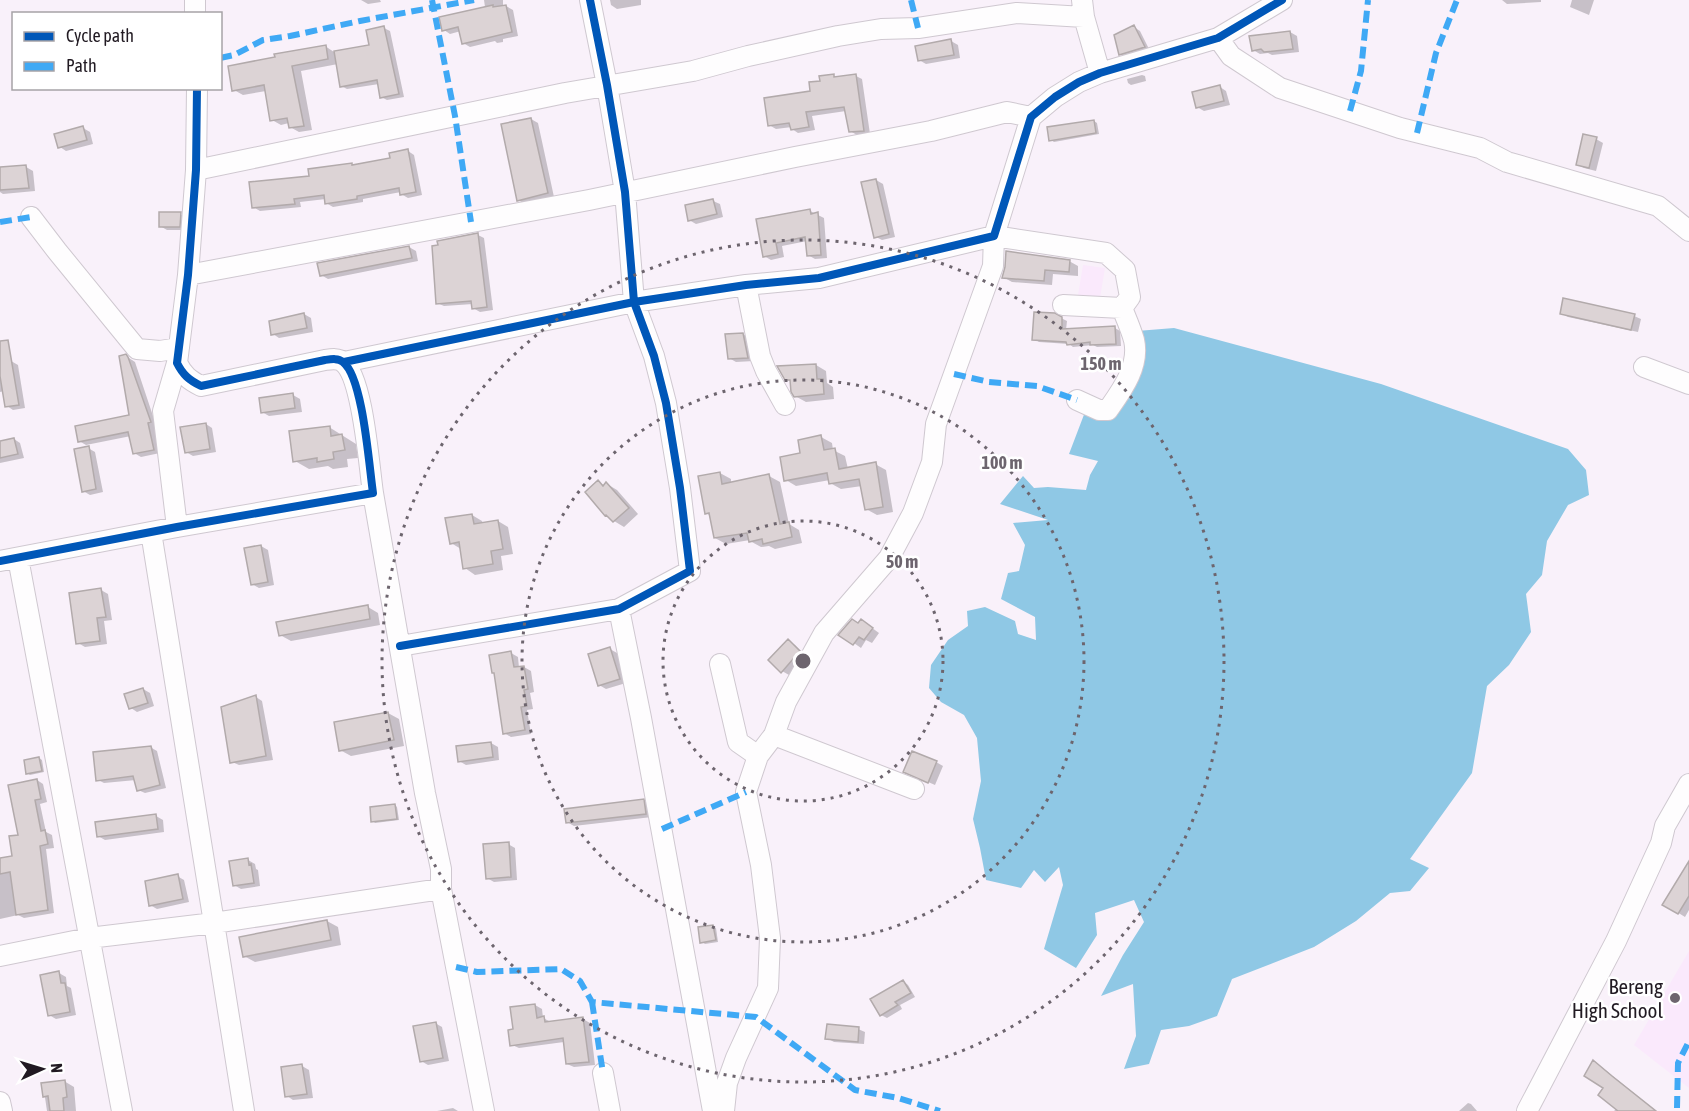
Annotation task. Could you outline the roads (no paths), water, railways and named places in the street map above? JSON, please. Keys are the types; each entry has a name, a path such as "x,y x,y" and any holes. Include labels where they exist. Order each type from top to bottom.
{"street":[{"path":"400,646 619,609 690,571 680,488 666,403 654,356 634,302 625,192 590,0"},
{"path":"724,1111 727,1083 768,988 770,938 761,865 746,792 758,756 774,735 786,702 824,633 889,558 913,513 932,462 936,424 993,266 994,237 1031,117 1055,97 1079,82 1218,38 1282,0"},
{"path":"196,170 565,93 693,71 827,38 881,29 918,28 1017,13 1083,8 1100,74"},
{"path":"1218,38 1231,56 1280,88 1400,128 1480,148 1507,162 1658,206 1689,231"},
{"path":"177,527 163,411 178,356 188,275 196,170 197,90"},
{"path":"188,275 578,202 931,131 1007,112 1031,117"},
{"path":"31,217 136,349 160,351 178,356"},
{"path":"178,356 183,374 201,386 326,360 336,359 344,362 634,302 746,285 819,278 994,237 1106,253 1125,270 1130,297 1122,308"},
{"path":"746,285 760,356 785,405"},
{"path":"1063,305 1122,308"},
{"path":"1077,400 1099,410 1108,410 1129,379 1135,342 1122,308"},
{"path":"344,362 352,373 359,394 373,493 425,793 441,869 441,889 484,1111"},
{"path":"1644,367 1689,384"},
{"path":"122,1111 89,938 9,560 177,527 373,493"},
{"path":"151,532 244,1111"},
{"path":"619,609 713,1111"},
{"path":"720,664 738,742 758,756"},
{"path":"774,735 914,789"},
{"path":"1527,1111 1616,941 1661,843 1665,826 1689,784"},
{"path":"0,956 89,938 214,923 441,889"},
{"path":"603,1073 610,1111"},
{"path":"0,1102 2,1111"}],"water":[{"path":"1174,328 1381,384 1568,449 1586,470 1589,495 1568,505 1547,541 1542,575 1526,594 1531,632 1509,665 1487,686 1472,773 1410,859 1429,868 1410,891 1390,893 1356,921 1314,947 1232,979 1217,1016 1189,1026 1161,1030 1149,1064 1124,1069 1136,1036 1133,984 1101,996 1144,922 1134,900 1095,913 1097,935 1076,968 1044,949 1063,885 1059,867 1045,882 1034,870 1021,888 986,880 973,819 981,781 977,738 964,715 941,702 929,688 931,665 948,640 968,626 967,611 985,607 1015,621 1018,634 1036,640 1035,617 1001,599 1008,573 1019,571 1025,545 1013,523 1048,520 1000,504 1023,476 1034,488 1086,490 1090,475 1098,461 1069,454 1085,412 1117,415 1142,364 1137,331"}],"place":[{"name":"Bereng High School","path":"1675,998"}]}
